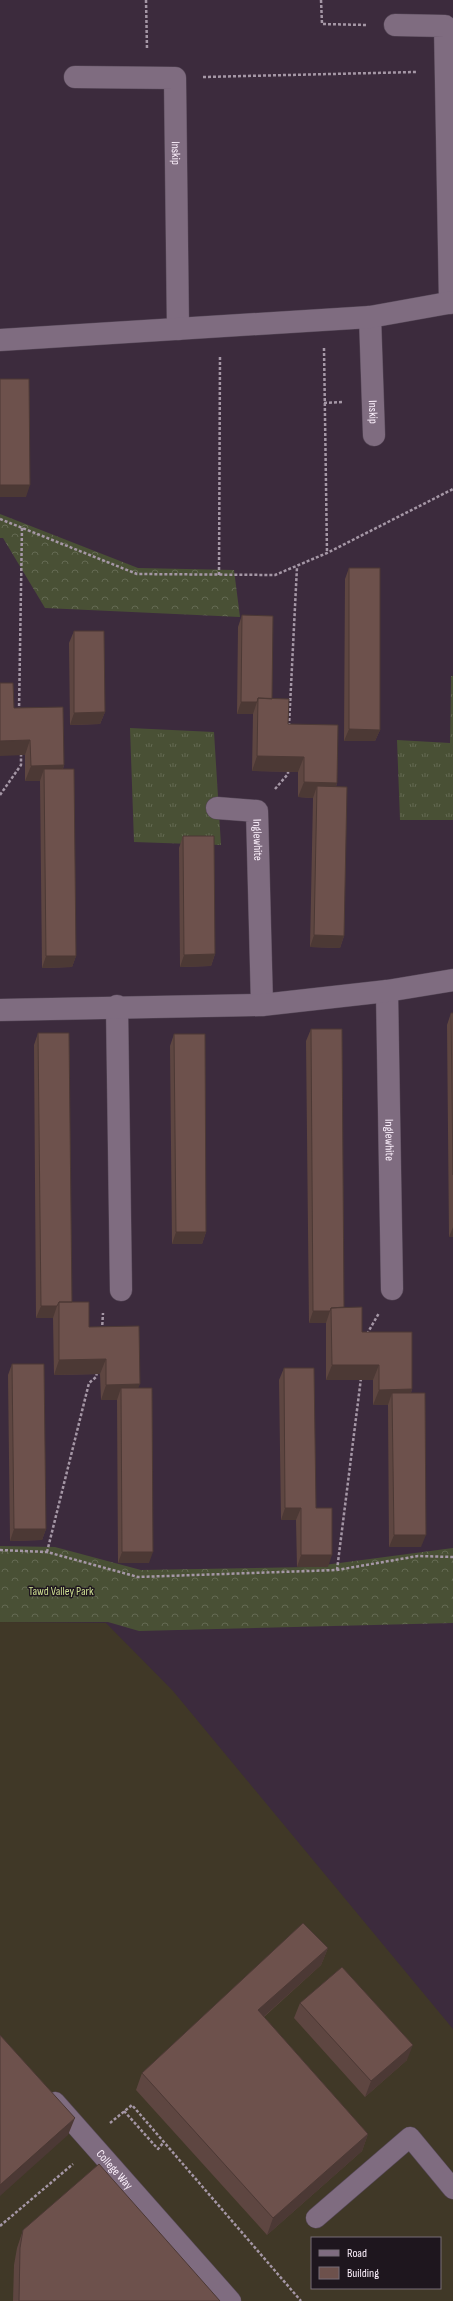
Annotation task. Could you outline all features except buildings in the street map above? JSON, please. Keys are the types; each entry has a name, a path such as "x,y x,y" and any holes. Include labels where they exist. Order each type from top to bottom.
{"street":[{"path":"0,340 370,317 451,302 445,26 395,25"},
{"path":"75,77 175,78"},
{"name":"Inskip","path":"175,78 178,329"},
{"name":"Inskip","path":"370,317 374,435"},
{"name":"Inglewhite","path":"217,808 257,811 262,1005"},
{"path":"0,1010 117,1006 262,1005 387,991 453,980"},
{"name":"Inglewhite","path":"387,991 392,1289"},
{"path":"117,1006 121,1290"}],"lane":[{"name":"College Way","path":"44,2089 231,2301"},
{"path":"316,2218 410,2137 453,2189"}],"path":[{"path":"146,0 147,78"},
{"path":"321,0 322,24 395,25"},
{"path":"175,78 446,71"},
{"path":"323,320 327,553"},
{"path":"219,575 221,326"},
{"path":"0,519 137,574 275,576 327,553 453,489"},
{"path":"20,718 22,527"},
{"path":"289,727 297,566"},
{"path":"0,795 21,765 20,750"},
{"path":"257,811 288,774 288,766"},
{"path":"365,1337 392,1289"},
{"path":"101,1338 105,1299 121,1290"},
{"path":"47,1552 89,1383 96,1377 97,1369"},
{"path":"337,1570 361,1385 361,1371"},
{"path":"0,1550 47,1552 138,1577 337,1570 418,1556 453,1557"},
{"path":"0,2226 132,2105 301,2301"},
{"path":"124,2111 158,2149 164,2142"}],"shaded area":[{"path":"0,1622 106,1623 173,1691 453,2029 453,2301 0,2301"}],"green space":[{"path":"0,514 138,568 234,570 240,617 45,608 3,538 0,538"},
{"path":"451,676 453,676 453,820 400,820 397,740 450,743"},
{"path":"130,728 214,732 221,845 134,842"},
{"name":"Tawd Valley Park","path":"0,1546 55,1547 141,1570 309,1567 453,1548 453,1623 139,1631 108,1622 0,1622"}]}
